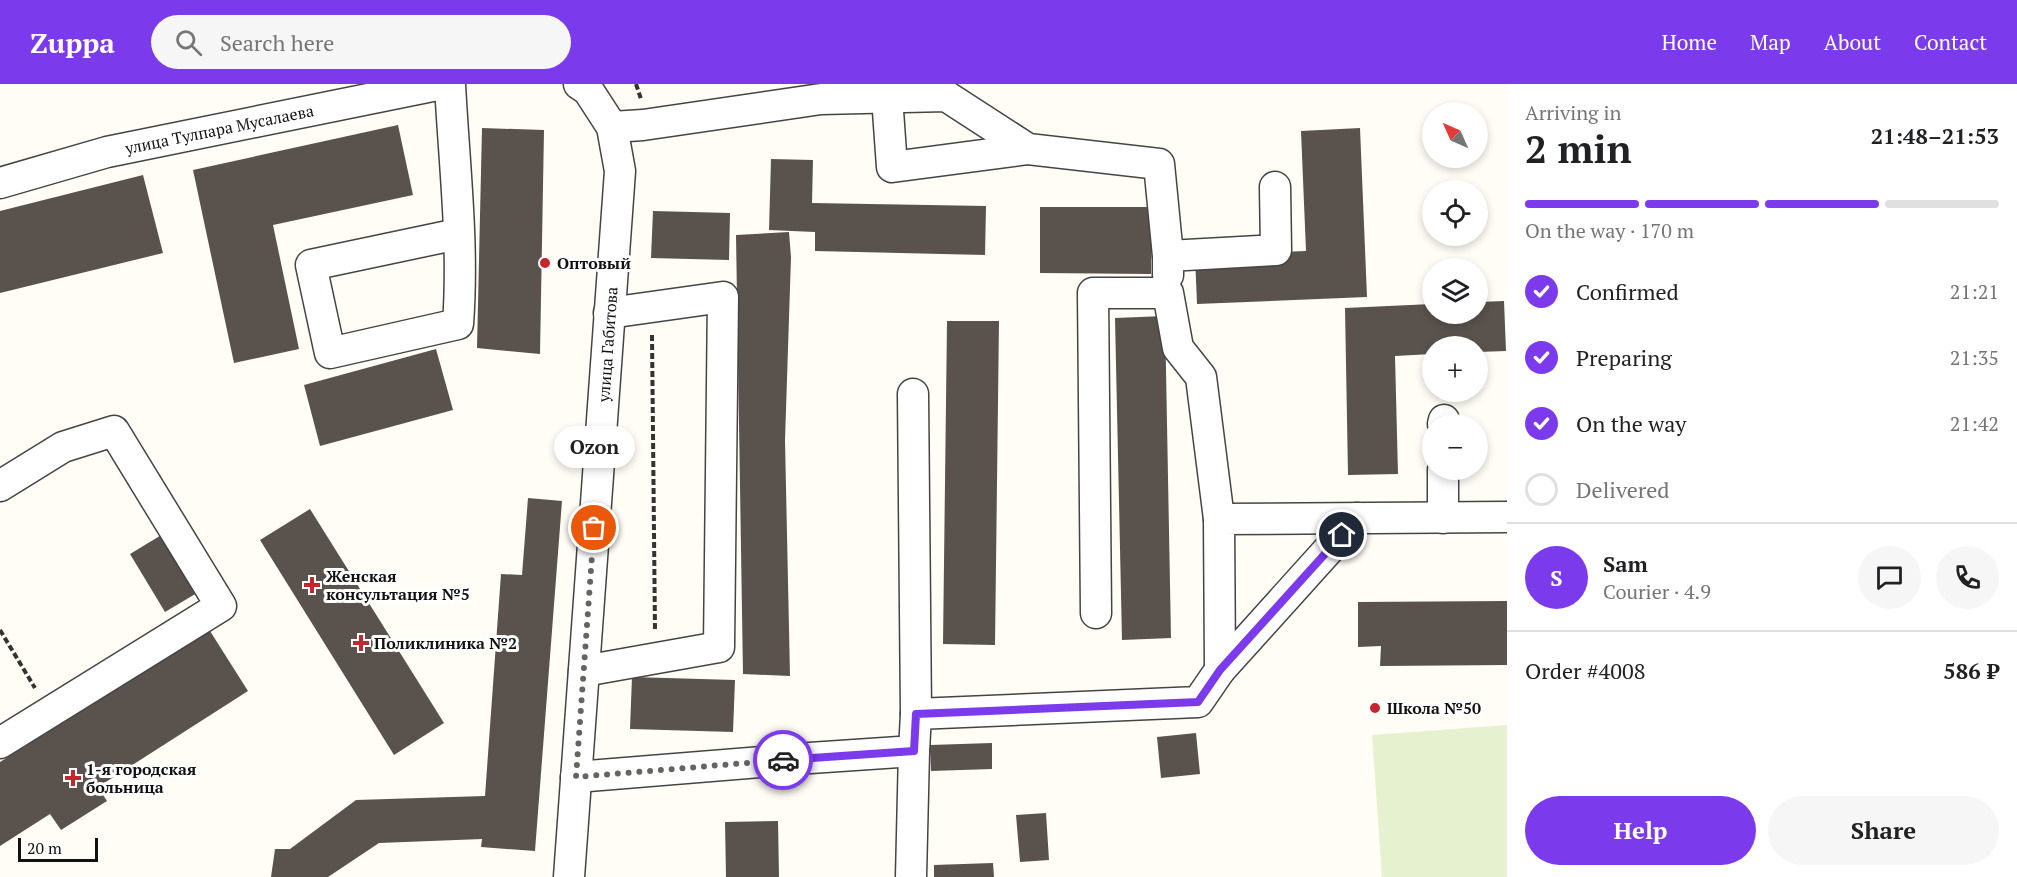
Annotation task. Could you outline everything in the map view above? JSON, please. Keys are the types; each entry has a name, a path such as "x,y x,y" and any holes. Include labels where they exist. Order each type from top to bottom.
{"street":[{"name":"улица Тулпара Мусалаева","path":"0,183 107,152 442,84"},
{"path":"450,84 461,285 458,324 330,352 311,265 458,234"},
{"path":"579,84 588,90 612,128 821,99 946,96 1028,149"},
{"path":"887,97 892,167 1028,149 1159,164 1168,256 1168,293 1178,348 1201,377 1219,519 1220,670"},
{"name":"улица Габитова","path":"569,877 620,171 612,128"},
{"path":"1168,256 1276,250 1275,187"},
{"path":"1096,612 1093,292 1168,293"},
{"path":"584,671 719,647 723,297 609,313"},
{"path":"911,877 916,714 914,394"},
{"path":"0,743 220,606 114,431 63,447 3,477"},
{"path":"1443,480 1443,518"},
{"path":"1219,519 1507,517"},
{"path":"916,714 1198,702 1220,670 1358,518"},
{"path":"576,777 914,751"}],"path":[{"path":"636,84 643,104 643,125"},
{"path":"652,308 655,658"},
{"path":"0,630 50,711"}],"green space":[{"path":"1507,725 1507,877 1382,877 1372,735"}],"building":[{"path":"398,125 413,195 273,225 299,349 234,363 193,170"},
{"path":"482,128 544,130 540,354 477,348"},
{"path":"1360,128 1367,297 1197,304 1195,256 1306,251 1301,131"},
{"path":"771,159 813,160 812,203 986,206 985,255 815,251 815,232 769,230"},
{"path":"143,175 163,253 0,293 0,211"},
{"path":"1040,207 1151,207 1151,274 1040,273"},
{"path":"653,211 730,213 729,260 651,258"},
{"path":"789,232 791,257 785,440 790,676 743,674 736,235"},
{"path":"1504,301 1506,351 1488,352 1488,336 1422,336 1422,355 1395,356 1398,474 1348,475 1345,308 1422,304 1422,324 1488,324 1488,302"},
{"path":"1165,316 1171,638 1122,640 1115,318"},
{"path":"947,321 999,321 995,645 943,644"},
{"path":"436,349 453,410 320,446 304,385"},
{"path":"528,498 562,501 535,851 481,847 482,839 379,843 328,877 271,877 275,849 290,849 356,800 485,796 501,574 522,575"},
{"path":"310,509 444,723 394,755 260,540"},
{"path":"163,534 197,593 165,612 130,554"},
{"path":"1507,601 1507,665 1380,666 1381,646 1358,647 1358,602"},
{"path":"210,631 248,691 98,787 107,801 61,830 50,814 0,846 0,762"},
{"path":"632,677 735,680 733,732 630,729"},
{"path":"1196,733 1200,774 1161,778 1157,737"},
{"path":"992,743 992,769 931,771 930,745"},
{"path":"1046,813 1049,860 1020,862 1016,815"},
{"path":"778,821 779,877 726,877 725,822"},
{"path":"993,863 994,877 934,877 934,865"}],"way so far":[{"path":"594,528 576,777 783,760"}],"place":[{"name":"Оптовый","path":"545,263"},
{"name":"Ozon","path":"594,528"},
{"name":"Женская консультация №5","path":"312,585"},
{"name":"Поликлиника №2","path":"361,643"},
{"name":"Школа №50","path":"1375,708"},
{"name":"1-я городская больница","path":"73,778"}],"route":[{"path":"783,760 914,751 916,714 1198,702 1220,670 1342,535"}]}
